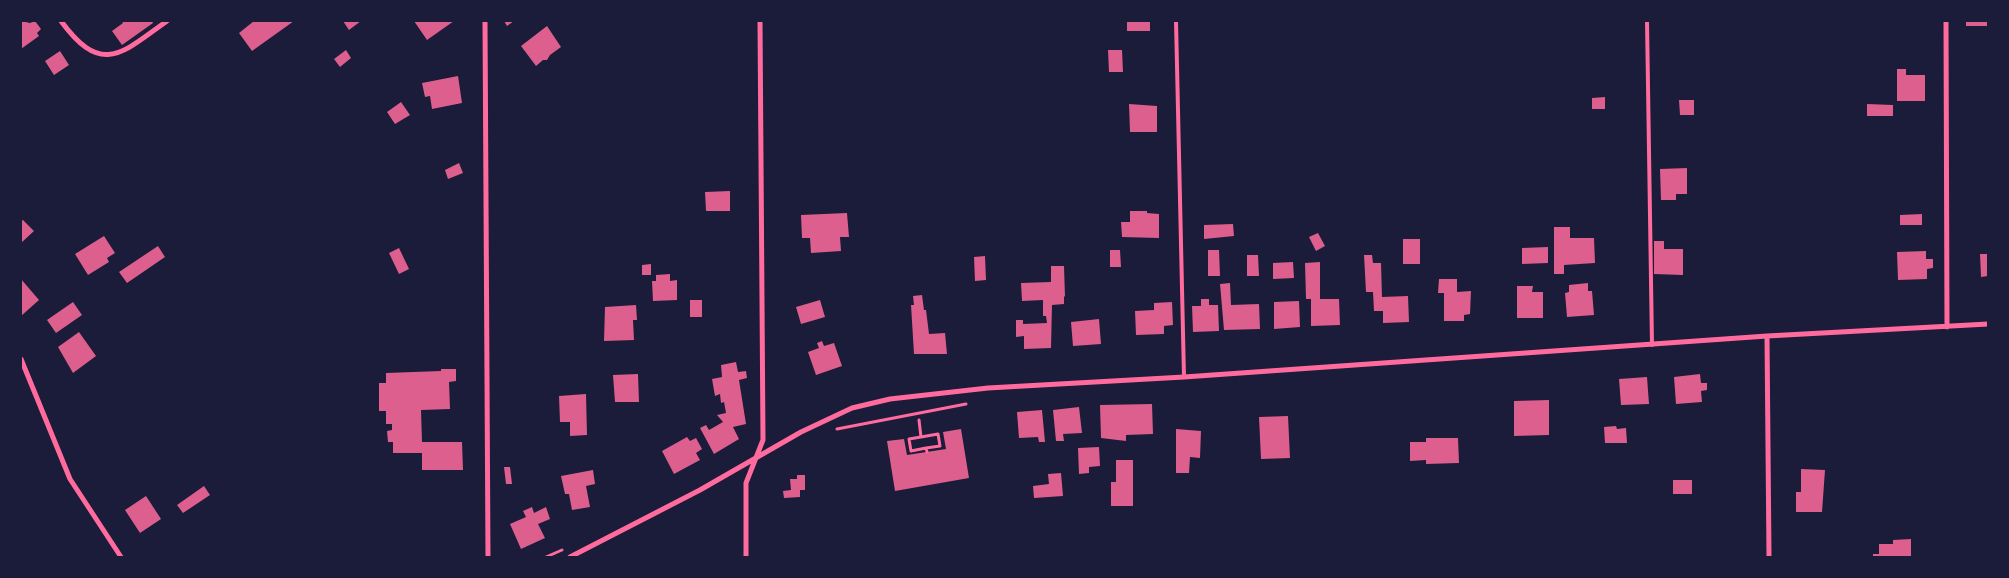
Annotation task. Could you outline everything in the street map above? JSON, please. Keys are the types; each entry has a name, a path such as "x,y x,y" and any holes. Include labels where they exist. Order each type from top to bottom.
{"street":[{"path":"61,21 70,33 92,51 110,56 126,50 167,21"},
{"path":"485,21 488,557"},
{"path":"746,557 746,484 762,440 760,21"},
{"path":"1946,21 1948,327"},
{"path":"570,557 700,490 801,432 852,408 890,399 988,388 1184,377 1767,336 1988,324"},
{"path":"1767,336 1769,557"},
{"path":"21,359 70,479 121,557"}],"lane":[{"path":"1176,21 1184,377"},
{"path":"1647,21 1652,344"}],"path":[{"path":"831,432 839,428 853,428 972,403"},
{"path":"919,420 921,436"},
{"path":"938,434 940,446 927,450 911,451 909,439 921,436 938,434"}],"building":[{"path":"21,21 30,23 35,21 41,29 37,33 39,36 21,49"},
{"path":"122,21 152,21 153,23 122,45 112,31 123,23"},
{"path":"254,21 294,21 252,51 239,33"},
{"path":"343,21 361,21 349,30"},
{"path":"414,21 454,21 427,40"},
{"path":"504,21 514,21 507,26"},
{"path":"1127,21 1150,21 1150,31 1127,31"},
{"path":"1966,21 1988,21 1988,26 1966,26"},
{"path":"547,26 561,47 550,55 547,60 543,60 536,66 521,46"},
{"path":"346,50 351,58 340,67 334,59"},
{"path":"1108,50 1122,50 1123,72 1109,72"},
{"path":"60,51 69,65 54,75 45,61"},
{"path":"1897,69 1906,69 1906,75 1925,75 1925,101 1897,101"},
{"path":"458,76 462,103 432,109 430,96 425,97 422,83"},
{"path":"1605,97 1605,109 1592,109 1592,98"},
{"path":"1679,100 1694,100 1694,115 1680,115"},
{"path":"401,102 410,115 395,124 387,112"},
{"path":"1129,104 1157,106 1157,132 1130,132"},
{"path":"1867,104 1893,105 1893,116 1867,116"},
{"path":"459,163 463,173 448,179 445,170"},
{"path":"1687,168 1687,194 1676,194 1676,200 1661,200 1660,169"},
{"path":"730,191 730,211 706,211 705,192"},
{"path":"1130,211 1147,211 1147,213 1159,214 1159,238 1122,237 1121,222 1130,222"},
{"path":"847,213 849,237 840,237 841,251 811,253 810,238 802,238 801,215"},
{"path":"1922,214 1922,225 1900,225 1900,215"},
{"path":"23,220 34,231 21,243 21,221"},
{"path":"1233,224 1234,236 1204,239 1204,225"},
{"path":"1554,227 1570,227 1570,238 1594,238 1595,263 1564,265 1564,274 1554,274"},
{"path":"1318,233 1325,246 1316,251 1309,237"},
{"path":"104,236 115,253 107,258 109,262 88,275 75,254"},
{"path":"1403,239 1420,239 1420,264 1403,264"},
{"path":"1654,241 1664,241 1664,249 1683,249 1683,275 1654,274"},
{"path":"158,246 165,257 127,283 119,272"},
{"path":"1548,247 1548,263 1522,264 1522,248"},
{"path":"399,248 409,269 399,274 389,253"},
{"path":"1110,250 1120,250 1121,267 1110,267"},
{"path":"1208,250 1219,250 1220,276 1208,276"},
{"path":"1926,251 1926,259 1933,259 1933,268 1927,269 1927,279 1898,280 1897,252"},
{"path":"1980,254 1988,254 1988,276 1981,277"},
{"path":"1247,255 1258,255 1259,276 1247,276"},
{"path":"1364,255 1372,255 1373,263 1381,263 1382,297 1408,296 1409,322 1383,323 1383,311 1374,311 1373,292 1366,292"},
{"path":"985,256 986,280 975,281 974,257"},
{"path":"1293,262 1294,278 1273,279 1273,263"},
{"path":"1320,262 1320,299 1339,299 1340,325 1311,326 1311,299 1306,299 1305,263"},
{"path":"651,264 651,275 642,275 642,265"},
{"path":"1051,266 1064,266 1065,297 1064,304 1052,305 1051,348 1024,349 1024,336 1016,337 1016,320 1023,320 1023,324 1047,323 1046,316 1043,316 1043,300 1022,301 1021,283 1051,282"},
{"path":"670,274 670,281 677,280 677,300 653,301 652,281 656,281 656,275"},
{"path":"21,279 39,300 21,316"},
{"path":"1439,279 1457,279 1457,292 1471,291 1470,314 1464,315 1464,321 1444,321 1444,293 1438,293"},
{"path":"1230,283 1231,305 1259,304 1260,329 1224,330 1220,284"},
{"path":"1588,283 1588,291 1592,291 1594,315 1567,317 1565,293 1569,292 1569,285"},
{"path":"1517,286 1533,286 1532,292 1543,292 1543,318 1517,318"},
{"path":"922,295 929,334 945,333 947,354 914,354 911,305 914,305 913,296"},
{"path":"1201,299 1209,299 1209,305 1218,305 1219,331 1193,332 1192,306 1201,306"},
{"path":"690,300 702,300 702,317 690,317"},
{"path":"820,300 825,317 801,324 796,307"},
{"path":"1299,301 1300,327 1274,329 1274,302"},
{"path":"73,302 82,315 56,333 47,320"},
{"path":"1172,302 1173,325 1164,326 1164,334 1136,335 1135,311 1154,310 1154,303"},
{"path":"636,305 637,320 633,320 634,340 604,341 605,307"},
{"path":"1099,319 1101,344 1073,346 1071,322"},
{"path":"79,332 96,356 73,373 58,347"},
{"path":"822,341 824,346 834,343 842,366 816,375 808,352 819,348 817,343"},
{"path":"736,362 738,372 746,371 747,378 739,380 746,424 733,427 739,439 714,454 700,428 706,425 709,430 723,422 717,415 726,413 724,402 721,403 720,394 715,396 712,379 722,377 721,365"},
{"path":"441,369 456,369 456,381 449,382 450,409 421,410 422,442 462,442 463,470 422,470 422,453 393,453 393,442 388,442 387,431 392,430 392,424 386,424 386,411 379,411 379,383 386,383 386,373 441,371"},
{"path":"638,374 639,402 615,402 613,375"},
{"path":"1700,374 1701,383 1707,383 1707,390 1701,391 1702,402 1676,404 1674,377"},
{"path":"1647,377 1649,404 1621,405 1619,379"},
{"path":"586,394 587,435 570,436 570,422 560,422 559,396"},
{"path":"1549,400 1549,435 1514,436 1514,401"},
{"path":"1152,404 1153,434 1126,435 1126,441 1101,438 1100,405"},
{"path":"1079,407 1082,433 1063,434 1064,441 1056,441 1053,410"},
{"path":"1042,410 1045,442 1039,442 1038,437 1019,438 1017,412"},
{"path":"1288,416 1290,458 1261,459 1259,417"},
{"path":"1616,426 1617,429 1626,428 1627,443 1605,443 1604,427"},
{"path":"961,429 969,478 895,491 887,441 904,439 907,455 946,449 943,432"},
{"path":"1176,429 1201,431 1200,458 1190,457 1189,473 1176,473"},
{"path":"687,437 690,441 696,438 702,449 696,453 700,460 674,474 662,451"},
{"path":"1426,438 1458,438 1459,463 1426,464 1426,460 1410,461 1410,442 1426,442"},
{"path":"1099,447 1100,466 1089,467 1089,473 1079,474 1078,448"},
{"path":"1116,460 1133,460 1133,506 1111,506 1111,482 1116,482"},
{"path":"504,467 510,467 512,484 506,484"},
{"path":"1801,469 1825,470 1822,512 1796,512 1796,492 1801,492"},
{"path":"593,470 595,484 586,486 590,507 572,510 569,494 565,494 561,476"},
{"path":"1061,473 1063,496 1034,498 1033,486 1049,484 1048,474"},
{"path":"797,475 805,475 805,490 800,490 800,497 784,498 783,491 791,490 790,479 797,479"},
{"path":"1673,480 1692,480 1692,494 1673,494"},
{"path":"204,486 210,495 183,513 177,505"},
{"path":"146,496 161,519 140,533 125,510"},
{"path":"532,507 534,513 546,507 550,519 538,524 545,538 521,549 510,524 526,517 523,511"},
{"path":"1911,539 1911,557 1873,557 1873,554 1879,554 1879,544 1893,544 1893,540"}]}
